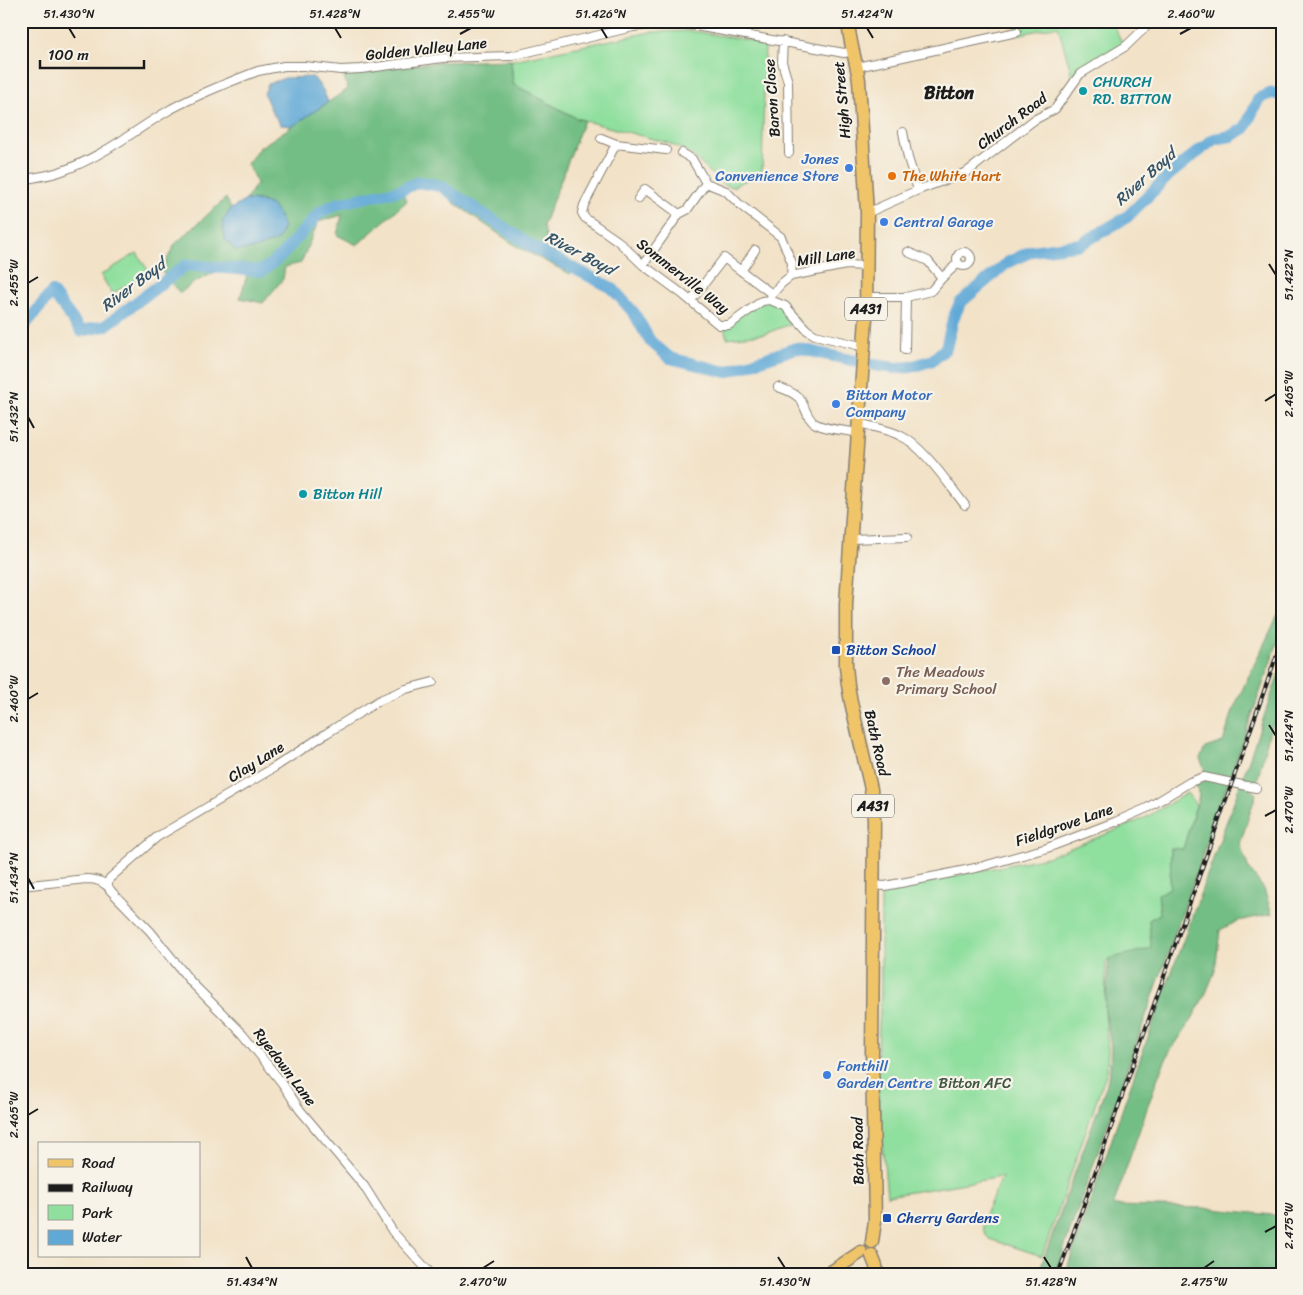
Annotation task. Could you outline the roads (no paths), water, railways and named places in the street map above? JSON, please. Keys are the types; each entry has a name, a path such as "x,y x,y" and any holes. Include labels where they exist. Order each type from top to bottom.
{"main road":[{"name":"High Street","path":"848,21 848,29 857,67 867,213 866,266"},
{"name":"A431","path":"865,350 866,266"},
{"name":"Bath Road","path":"865,350 846,604 846,666 851,702 871,790 874,819 872,1054 875,1221 872,1242 863,1244 861,1248 867,1254"},
{"path":"828,1274 867,1254 876,1266 877,1274"}],"street":[{"path":"738,34 741,21"},
{"name":"Church Road","path":"867,213 918,190 967,172 1034,120 1056,109 1080,74 1126,46 1152,21"},
{"name":"Golden Valley Lane","path":"21,180 60,172 77,165 198,95 258,70 268,68 304,66 361,70 443,58 511,56 633,27 662,23 679,23 844,52 854,50"},
{"path":"857,67 1017,32"},
{"name":"Baron Close","path":"783,41 782,62 788,82 789,153"},
{"path":"903,132 908,158 918,190"},
{"path":"601,138 616,144 666,150"},
{"name":"Sommerville Way","path":"616,144 584,205 582,212 585,218 618,241 643,265 681,293 719,325 729,325 762,301 771,297"},
{"path":"643,265 679,214 687,210 706,183 692,159 682,153"},
{"name":"Mill Lane","path":"706,183 726,191 739,204 781,237 792,262 790,276"},
{"path":"638,198 645,189 679,214"},
{"path":"741,271 755,250"},
{"path":"908,252 928,261 942,278"},
{"path":"693,298 724,258 771,297 785,306 807,330 815,335 865,350"},
{"path":"866,297 906,297 931,290 958,263"},
{"name":"Mill Lane","path":"771,297 790,276 846,265 866,266"},
{"path":"905,350 906,297"},
{"path":"778,387 792,392 800,400 808,417 815,423 825,427 859,428 901,436 916,447 931,462 965,505"},
{"path":"851,538 907,537"},
{"name":"Clay Lane","path":"108,886 110,878 157,837 275,767 380,700 406,689 433,682"},
{"name":"Fieldgrove Lane","path":"873,885 885,886 938,876 980,867 1047,848 1147,808 1190,782 1204,777 1256,788"},
{"path":"21,886 95,879 108,886"},
{"name":"Ryedown Lane","path":"108,886 150,931 192,982 243,1034 300,1110 364,1186 393,1232 431,1274"}],"water":[{"path":"313,77 323,90 328,102 293,126 281,125 272,112 264,94 268,84 285,78"},
{"path":"246,200 271,205 278,213 284,227 278,240 254,249 236,251 225,239 222,222 231,209"}],"waterway":[{"name":"River Boyd","path":"21,330 52,292 81,331 105,326 186,265 262,271 282,255 320,212 339,203 401,190 418,182 441,186 533,247 612,288 634,313 650,341 670,358 726,372 796,348 874,365 895,368 911,367 933,360 946,348 953,319 960,303 1007,263 1032,251 1081,244 1127,217 1170,174 1214,139 1231,136 1245,128 1259,98 1272,93 1282,95"}],"railway":[{"path":"1058,1274 1282,640"}],"place":[{"name":"CHURCH RD. BITTON","path":"1083,91"},
{"name":"Jones Convenience Store","path":"849,168"},
{"name":"The White Hart","path":"892,176"},
{"name":"Central Garage","path":"884,222"},
{"name":"Bitton Motor Company","path":"836,404"},
{"name":"Bitton Hill","path":"303,494"},
{"name":"Bitton School","path":"836,650"},
{"name":"The Meadows Primary School","path":"886,681"},
{"name":"Fonthill Garden Centre","path":"827,1075"},
{"name":"Cherry Gardens","path":"887,1218"}],"district":[{"name":"Bitton","path":"949,93"}],"park label":[{"name":"Bitton AFC","path":"975,1083"}]}
